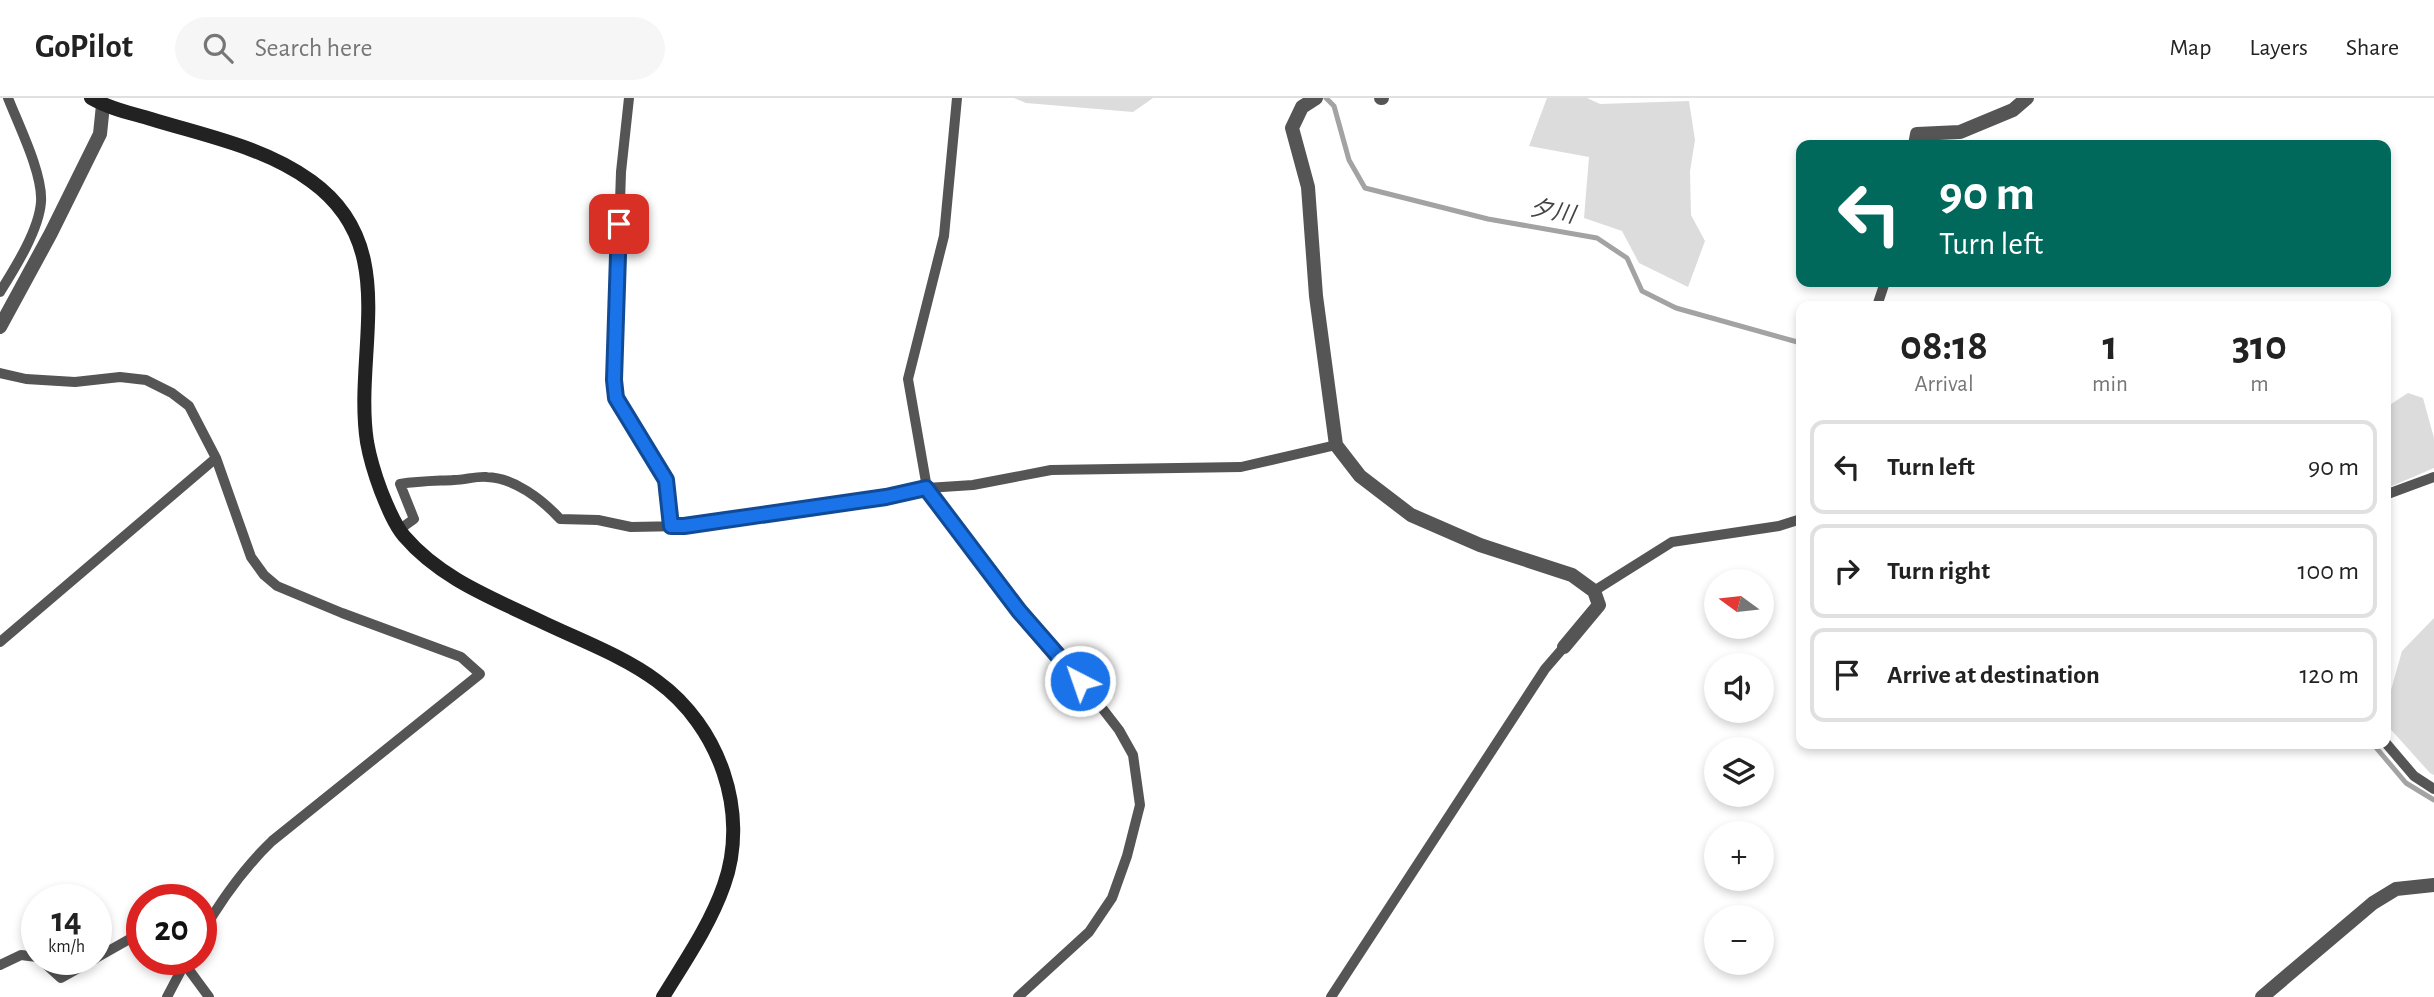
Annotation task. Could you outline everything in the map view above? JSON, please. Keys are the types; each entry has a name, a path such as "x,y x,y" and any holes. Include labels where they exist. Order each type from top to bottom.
{"street":[{"path":"1316,98 1302,107 1292,128 1308,187 1316,296 1336,444 1360,476 1411,515 1480,545 1572,575 1594,591 1599,605 1564,647"},
{"path":"1916,140 1917,134 1960,132 2013,110 2027,98"},
{"path":"0,327 100,134 97,101 254,150 285,164 313,182 332,199 350,221 363,254 369,297 365,416 367,442 380,486 402,534 433,565 459,583 657,680 683,703 719,757 728,788 733,822 732,853 724,884 712,913 663,997"},
{"path":"2262,997 2373,903 2396,889 2434,886"}],"lane":[{"path":"0,292 35,227 41,202 39,180 8,98"},
{"path":"629,98 621,172 614,380 616,398 666,480 671,526"},
{"path":"957,98 944,236 908,379 926,488 1019,611 1096,699 1119,730 1133,755 1140,805 1127,856 1112,898 1090,932 1018,997"},
{"path":"0,373 26,379 75,382 120,377 146,380 172,393 189,406 216,458 256,567 277,586 461,657 480,674 272,841 249,863 217,908"},
{"path":"400,529 414,519 400,484 502,478 543,501 560,519 598,520 631,527 684,526 886,497 926,488 972,485 1051,470 1241,467 1336,444"},
{"path":"0,642 216,458"},
{"path":"2391,493 2434,477"},
{"path":"1594,591 1672,542 1779,526 1796,521"},
{"path":"1331,997 1545,669 1564,647"},
{"path":"2391,748 2414,776 2434,789"},
{"path":"0,965 21,955"},
{"path":"167,997 177,975"},
{"path":"194,975 209,997"}],"shaded area":[{"path":"1014,98 1153,98 1133,112 1026,103"},
{"path":"1547,98 1587,98 1600,104 1689,101 1695,140 1690,171 1691,215 1705,241 1688,287 1639,263 1622,231 1584,218 1589,157 1529,146"},
{"path":"2408,393 2423,398 2434,438 2434,468 2391,486 2391,404"},
{"path":"2434,618 2434,775 2391,730 2391,690 2402,651"}],"waterway":[{"name":"夕川","path":"1326,98 1334,106 1349,160 1365,188 1488,219 1597,238 1627,258 1642,291 1676,308 1796,342"},
{"name":"夕川","path":"2377,749 2406,783 2434,800"}],"route":[{"path":"619,224 614,380 616,398 666,480 671,526 886,497 926,488 943,507 1019,611 1080,681"}]}
